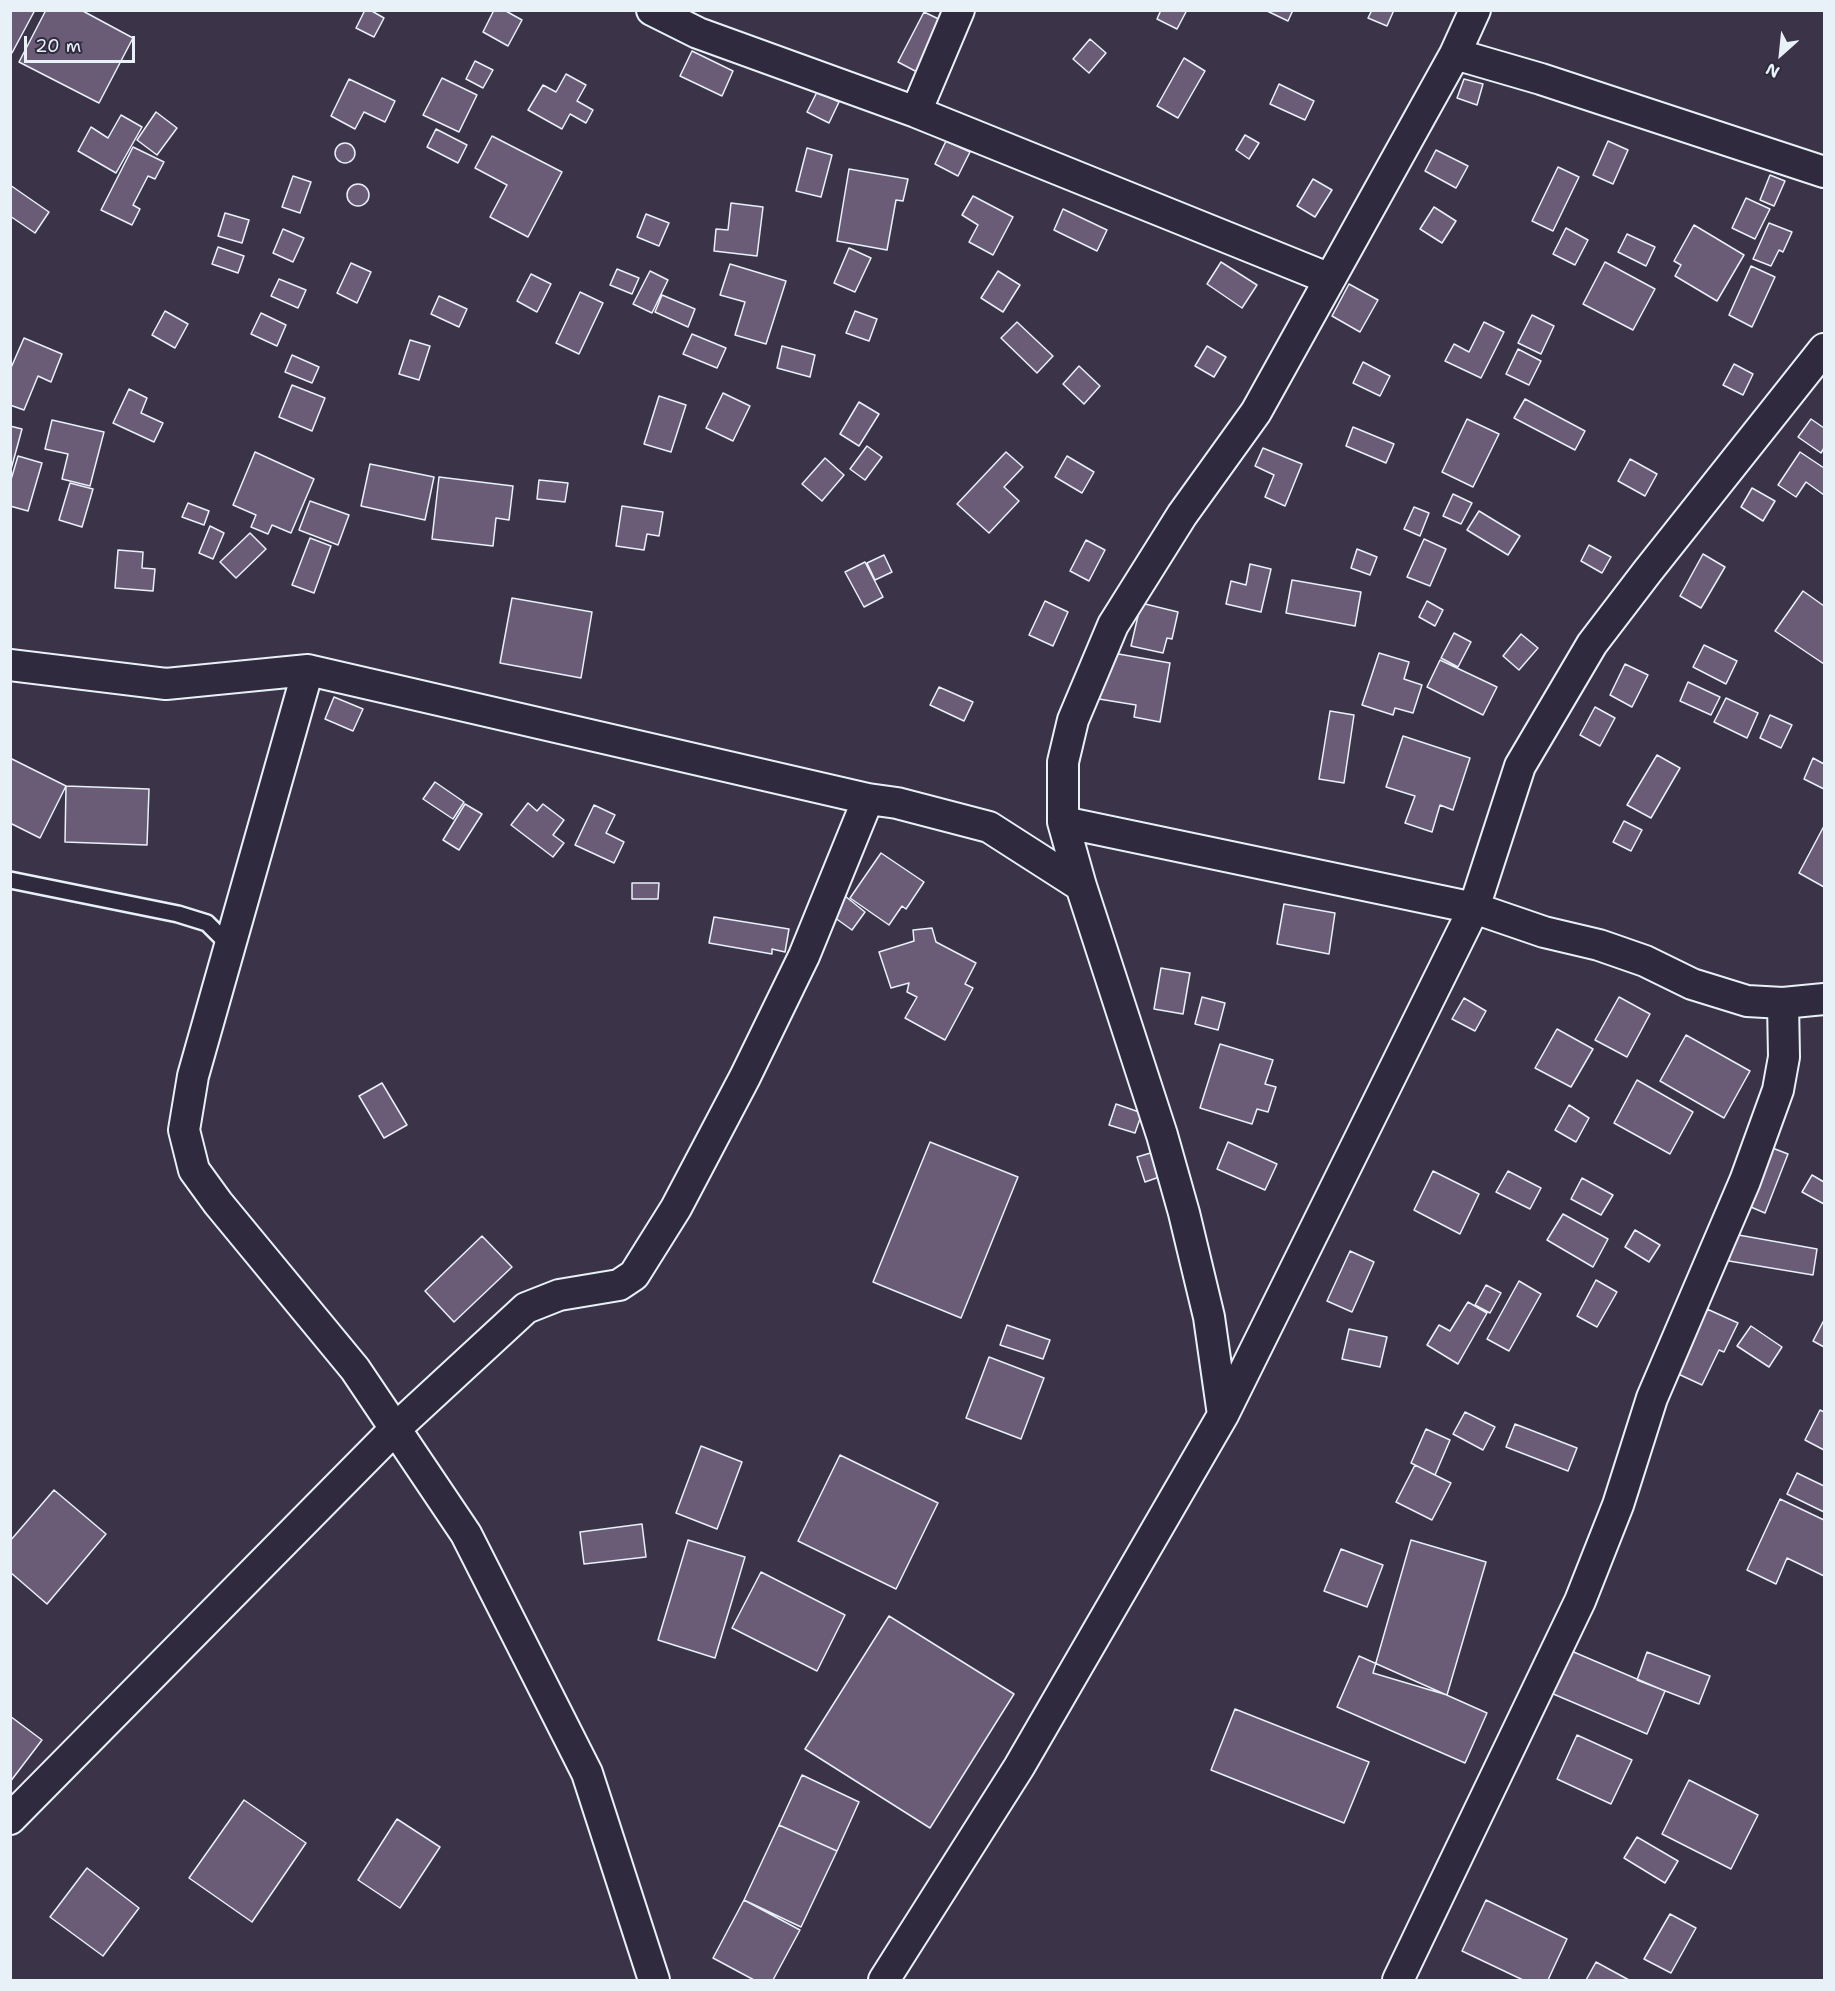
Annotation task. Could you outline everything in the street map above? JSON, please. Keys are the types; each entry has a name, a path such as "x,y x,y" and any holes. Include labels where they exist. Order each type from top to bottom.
{"street":[{"path":"652,10 698,33 916,112 1330,279"},
{"path":"916,112 959,10"},
{"path":"1223,1414 1209,1317 1184,1213 1162,1135 1081,886 1063,822 1064,762 1073,720 1113,625 1182,515 1256,412 1455,54 1475,10"},
{"path":"1455,54 1541,79 1824,172"},
{"path":"884,1980 1019,1767 1223,1414 1474,908 1520,766 1592,644 1824,349"},
{"path":"10,665 166,684 308,670 868,799 897,803 989,827 1081,886"},
{"path":"308,670 193,1076 184,1130 194,1170 218,1203 355,1369 466,1534 588,1773 654,1980"},
{"path":"10,1819 395,1429 526,1308 559,1295 619,1285 634,1275 676,1208 750,1067 804,956 868,799"},
{"path":"1063,822 1474,908 1544,932 1599,945 1636,958 1692,984 1747,1001 1783,1003 1824,999"},
{"path":"1398,1980 1580,1600 1618,1505 1652,1398 1745,1181 1778,1090 1784,1057 1783,1003"}],"lane":[{"path":"10,880 178,914 207,923 223,939 226,959"}],"building":[{"path":"11,10 35,10 12,53 10,53"},
{"path":"46,10 81,10 133,38 99,103 19,62"},
{"path":"365,10 370,10 384,18 374,37 356,28"},
{"path":"494,10 504,10 522,20 508,46 483,32"},
{"path":"1161,10 1187,10 1177,29 1157,19"},
{"path":"1265,10 1293,10 1288,21"},
{"path":"1372,10 1394,10 1387,26 1368,18"},
{"path":"924,12 945,22 919,73 898,62"},
{"path":"1090,39 1106,53 1089,73 1073,59"},
{"path":"692,51 733,71 722,96 680,76"},
{"path":"1184,58 1205,71 1178,118 1157,106"},
{"path":"475,61 493,70 483,88 466,79"},
{"path":"566,74 586,85 577,101 593,110 586,123 570,114 562,129 528,110 543,85 556,92"},
{"path":"442,78 477,95 459,132 423,115"},
{"path":"349,79 395,101 385,122 364,112 355,129 331,116"},
{"path":"1464,79 1483,84 1477,105 1457,98"},
{"path":"1279,84 1314,101 1305,120 1270,104"},
{"path":"817,92 839,102 829,123 807,112"},
{"path":"156,112 177,128 157,155 137,140"},
{"path":"121,115 142,127 116,173 78,151 91,127 108,138"},
{"path":"436,129 467,145 458,163 427,147"},
{"path":"1245,135 1259,143 1249,159 1236,150"},
{"path":"492,136 562,172 528,237 490,217 507,185 475,168"},
{"path":"946,141 970,152 958,176 935,164"},
{"path":"1608,141 1628,150 1613,184 1593,175"},
{"path":"345,143 352,146 355,153 352,160 345,163 338,160 335,153 338,146"},
{"path":"133,147 164,162 155,179 148,176 133,205 140,209 132,225 101,210"},
{"path":"807,148 832,155 821,197 796,191"},
{"path":"1436,150 1468,166 1456,188 1425,171"},
{"path":"1558,167 1579,177 1553,231 1532,221"},
{"path":"849,169 908,179 903,201 896,200 887,250 837,241"},
{"path":"1770,175 1785,181 1774,206 1760,200"},
{"path":"293,176 311,182 300,213 282,207"},
{"path":"1313,179 1332,190 1315,217 1297,206"},
{"path":"358,184 366,187 369,195 366,203 358,206 350,203 347,195 350,187"},
{"path":"10,185 49,212 35,233 10,216"},
{"path":"973,196 1013,217 993,255 969,242 978,225 962,215"},
{"path":"1746,198 1770,209 1755,239 1732,228"},
{"path":"731,203 763,207 757,256 714,251 716,229 728,230"},
{"path":"1434,207 1456,221 1442,243 1420,229"},
{"path":"1063,209 1107,230 1097,251 1054,230"},
{"path":"225,213 249,220 242,243 218,236"},
{"path":"646,214 669,223 659,246 637,237"},
{"path":"1769,223 1792,232 1783,252 1779,250 1771,266 1753,259"},
{"path":"1694,225 1744,255 1717,301 1675,276 1681,265 1674,261"},
{"path":"1566,228 1588,240 1575,265 1553,254"},
{"path":"283,229 304,238 293,262 273,253"},
{"path":"1627,234 1655,247 1646,266 1618,252"},
{"path":"218,247 244,256 238,273 212,264"},
{"path":"849,248 871,258 855,292 834,283"},
{"path":"1221,262 1257,285 1242,308 1207,284"},
{"path":"1605,262 1655,289 1633,330 1583,304"},
{"path":"351,263 371,272 357,303 337,293"},
{"path":"730,264 786,281 766,344 735,335 745,302 720,295"},
{"path":"1751,266 1775,277 1752,327 1729,315"},
{"path":"617,269 639,278 632,294 610,285"},
{"path":"650,271 668,280 652,313 633,304"},
{"path":"998,271 1020,285 1003,312 981,298"},
{"path":"531,274 551,284 537,312 517,301"},
{"path":"279,279 306,290 298,308 271,296"},
{"path":"1349,284 1378,300 1360,332 1332,316"},
{"path":"580,292 603,303 579,354 556,343"},
{"path":"662,295 695,309 688,327 655,312"},
{"path":"439,296 467,309 459,327 431,314"},
{"path":"165,311 188,324 175,348 152,335"},
{"path":"855,311 877,319 869,341 846,333"},
{"path":"261,313 286,325 277,346 251,334"},
{"path":"1532,315 1554,326 1541,354 1518,343"},
{"path":"1017,322 1053,356 1037,373 1001,338"},
{"path":"1484,322 1504,332 1481,378 1445,361 1454,344 1469,352"},
{"path":"692,334 726,348 717,368 683,354"},
{"path":"24,338 62,354 51,382 38,376 24,410 10,405 10,370"},
{"path":"410,340 430,346 419,380 399,374"},
{"path":"782,346 815,355 810,377 777,368"},
{"path":"1207,346 1226,357 1214,377 1195,366"},
{"path":"1518,349 1541,361 1529,385 1506,374"},
{"path":"292,355 319,367 312,383 285,372"},
{"path":"1363,362 1390,376 1380,396 1353,383"},
{"path":"1734,364 1753,374 1743,395 1723,385"},
{"path":"1079,366 1100,386 1084,404 1063,384"},
{"path":"292,385 325,398 312,431 279,417"},
{"path":"129,389 147,398 141,413 163,423 154,442 113,423"},
{"path":"723,393 750,406 733,441 706,428"},
{"path":"659,396 686,405 671,452 644,444"},
{"path":"1525,399 1585,431 1575,450 1514,418"},
{"path":"859,402 879,414 859,446 840,434"},
{"path":"1467,419 1499,434 1473,487 1442,472"},
{"path":"1811,419 1824,428 1824,448 1821,453 1798,437"},
{"path":"52,420 104,432 90,486 62,479 68,454 45,449"},
{"path":"10,426 22,429 10,473"},
{"path":"1353,427 1394,444 1386,463 1346,446"},
{"path":"867,446 882,457 865,480 850,469"},
{"path":"1263,448 1302,464 1285,506 1265,497 1274,475 1255,466"},
{"path":"255,452 314,479 291,533 272,525 268,534 251,527 256,515 233,505"},
{"path":"1006,452 1023,467 1004,487 1019,501 989,533 957,504"},
{"path":"1800,452 1824,468 1824,495 1806,482 1796,497 1778,485"},
{"path":"18,456 42,463 28,511 10,506 10,483"},
{"path":"1067,456 1094,472 1082,493 1055,477"},
{"path":"825,458 844,475 822,501 802,484"},
{"path":"1630,459 1657,474 1645,496 1618,481"},
{"path":"370,464 434,477 425,520 361,506"},
{"path":"439,477 513,486 509,520 496,518 493,546 432,539"},
{"path":"539,480 568,483 565,502 537,499"},
{"path":"70,483 93,489 82,527 59,520"},
{"path":"1752,488 1775,501 1763,521 1741,507"},
{"path":"1453,494 1472,503 1461,524 1443,516"},
{"path":"310,501 349,515 338,545 299,530"},
{"path":"188,503 209,511 204,525 182,517"},
{"path":"622,506 663,512 659,536 647,534 644,550 616,546"},
{"path":"1414,507 1429,513 1420,536 1404,529"},
{"path":"1479,511 1520,536 1508,555 1467,530"},
{"path":"210,526 224,533 213,559 199,553"},
{"path":"250,533 266,549 236,578 220,562"},
{"path":"310,538 331,546 314,593 292,585"},
{"path":"1424,539 1446,549 1430,586 1407,577"},
{"path":"1086,540 1105,550 1089,581 1070,571"},
{"path":"1589,545 1611,557 1602,573 1581,561"},
{"path":"1357,549 1377,557 1370,575 1351,568"},
{"path":"118,550 143,552 142,568 155,569 153,591 115,588"},
{"path":"1703,554 1725,567 1701,608 1680,596"},
{"path":"884,555 892,572 875,580 867,563"},
{"path":"865,562 883,597 864,607 845,572"},
{"path":"1250,564 1271,569 1261,612 1226,604 1231,581 1246,585"},
{"path":"1292,580 1361,592 1355,626 1286,613"},
{"path":"1803,591 1824,606 1824,664 1775,631"},
{"path":"512,598 592,612 581,678 500,663"},
{"path":"1045,601 1068,612 1053,646 1029,635"},
{"path":"1427,601 1443,610 1435,626 1419,617"},
{"path":"1141,603 1178,612 1172,639 1167,638 1163,653 1131,646"},
{"path":"1454,633 1471,642 1458,667 1441,658"},
{"path":"1521,634 1538,648 1519,670 1503,656"},
{"path":"1704,645 1737,661 1726,684 1693,667"},
{"path":"1107,652 1170,663 1160,722 1134,717 1136,705 1099,699"},
{"path":"1379,653 1409,662 1404,679 1422,685 1413,713 1395,708 1393,715 1362,705"},
{"path":"1440,660 1497,687 1483,715 1427,687"},
{"path":"1625,664 1648,675 1632,707 1610,695"},
{"path":"1688,682 1720,697 1711,715 1680,701"},
{"path":"939,687 973,702 964,721 930,705"},
{"path":"334,697 363,709 353,731 325,719"},
{"path":"1726,698 1758,713 1747,738 1714,722"},
{"path":"1595,707 1615,718 1600,746 1580,735"},
{"path":"1330,711 1354,715 1344,783 1319,779"},
{"path":"1770,715 1792,725 1781,748 1760,738"},
{"path":"1403,736 1470,758 1453,810 1440,805 1432,832 1405,823 1415,796 1386,787"},
{"path":"1657,755 1680,768 1651,818 1627,805"},
{"path":"10,758 66,786 40,838 10,823"},
{"path":"1813,758 1824,764 1824,789 1804,779"},
{"path":"435,782 464,802 453,819 423,799"},
{"path":"66,786 149,789 147,845 65,842"},
{"path":"528,803 537,811 543,804 564,820 553,835 564,843 553,857 511,825"},
{"path":"465,804 482,814 459,850 443,840"},
{"path":"594,805 615,815 606,833 624,842 614,863 575,845"},
{"path":"1624,821 1642,830 1631,851 1613,842"},
{"path":"1824,826 1824,887 1799,873"},
{"path":"881,853 924,882 906,909 902,906 889,925 850,898"},
{"path":"632,883 659,883 658,899 632,899"},
{"path":"845,896 865,912 852,930 831,915"},
{"path":"1284,904 1335,913 1329,954 1277,944"},
{"path":"714,917 789,929 785,952 772,949 772,954 709,943"},
{"path":"932,928 936,942 976,963 965,984 973,988 945,1040 905,1018 917,997 907,992 909,983 891,988 879,952 914,941 913,930"},
{"path":"1161,968 1190,973 1183,1014 1154,1009"},
{"path":"1202,997 1225,1003 1218,1030 1195,1024"},
{"path":"1619,997 1650,1014 1627,1057 1595,1040"},
{"path":"1464,998 1486,1011 1475,1031 1452,1019"},
{"path":"1557,1029 1593,1049 1571,1087 1535,1068"},
{"path":"1686,1035 1750,1071 1724,1118 1660,1081"},
{"path":"1220,1044 1273,1060 1265,1084 1276,1087 1268,1112 1257,1109 1252,1124 1200,1108"},
{"path":"1637,1080 1693,1112 1670,1154 1614,1123"},
{"path":"382,1083 407,1125 384,1138 359,1096"},
{"path":"1116,1104 1142,1113 1135,1133 1109,1125"},
{"path":"1569,1105 1589,1118 1576,1142 1555,1130"},
{"path":"930,1142 1018,1177 961,1318 873,1282"},
{"path":"1228,1142 1277,1164 1265,1190 1217,1169"},
{"path":"1762,1144 1788,1154 1765,1213 1739,1202"},
{"path":"1157,1151 1165,1175 1145,1182 1137,1157"},
{"path":"1433,1171 1479,1194 1460,1234 1414,1210"},
{"path":"1508,1171 1541,1188 1530,1209 1496,1192"},
{"path":"1812,1175 1824,1182 1824,1204 1802,1192"},
{"path":"1582,1178 1613,1195 1601,1215 1571,1199"},
{"path":"1563,1214 1608,1239 1593,1267 1547,1240"},
{"path":"1635,1230 1660,1245 1649,1262 1625,1247"},
{"path":"1733,1234 1817,1249 1813,1275 1729,1261"},
{"path":"482,1236 512,1267 454,1322 425,1291"},
{"path":"1350,1251 1374,1262 1352,1312 1327,1301"},
{"path":"1596,1280 1617,1292 1597,1327 1577,1316"},
{"path":"1519,1281 1541,1294 1509,1351 1487,1339"},
{"path":"1486,1285 1501,1293 1490,1313 1475,1305"},
{"path":"1468,1302 1487,1313 1458,1364 1427,1345 1439,1325 1450,1331"},
{"path":"1707,1309 1738,1323 1724,1352 1719,1350 1702,1385 1676,1373"},
{"path":"1824,1320 1824,1347 1813,1341"},
{"path":"1007,1325 1050,1340 1043,1359 1000,1345"},
{"path":"1751,1326 1782,1347 1769,1367 1737,1346"},
{"path":"1349,1329 1387,1337 1380,1367 1342,1359"},
{"path":"989,1357 1044,1378 1021,1439 966,1418"},
{"path":"1820,1410 1824,1412 1824,1450 1805,1440"},
{"path":"1465,1412 1495,1427 1483,1450 1453,1434"},
{"path":"1515,1424 1577,1448 1568,1471 1506,1447"},
{"path":"1426,1429 1450,1440 1435,1475 1411,1463"},
{"path":"701,1446 742,1462 717,1529 676,1513"},
{"path":"840,1455 938,1503 896,1589 798,1541"},
{"path":"1415,1465 1451,1483 1432,1520 1396,1502"},
{"path":"1797,1473 1824,1486 1824,1512 1787,1494"},
{"path":"54,1490 106,1534 47,1604 10,1572 10,1541"},
{"path":"1780,1499 1824,1520 1824,1576 1787,1558 1776,1584 1747,1570"},
{"path":"642,1524 646,1557 584,1564 580,1532"},
{"path":"688,1540 745,1557 715,1658 658,1640"},
{"path":"1411,1540 1486,1562 1447,1695 1373,1673"},
{"path":"1341,1549 1383,1565 1367,1607 1324,1591"},
{"path":"761,1572 845,1615 817,1671 732,1628"},
{"path":"889,1616 1014,1694 930,1828 805,1749"},
{"path":"1569,1650 1665,1691 1647,1734 1551,1693"},
{"path":"1647,1652 1710,1676 1699,1704 1637,1680"},
{"path":"1359,1656 1487,1713 1465,1763 1337,1707"},
{"path":"1235,1709 1369,1762 1344,1823 1211,1770"},
{"path":"10,1716 42,1740 10,1782"},
{"path":"1577,1735 1632,1760 1611,1804 1557,1779"},
{"path":"802,1775 859,1802 837,1851 779,1825"},
{"path":"1689,1780 1758,1815 1731,1869 1662,1834"},
{"path":"244,1800 306,1843 252,1922 189,1878"},
{"path":"397,1819 440,1847 400,1908 358,1880"},
{"path":"779,1825 837,1851 801,1927 744,1900"},
{"path":"1637,1837 1678,1861 1665,1883 1624,1858"},
{"path":"87,1868 139,1908 103,1956 50,1917"},
{"path":"744,1900 800,1930 773,1980 754,1980 713,1958"},
{"path":"1486,1900 1567,1939 1548,1980 1523,1980 1462,1951"},
{"path":"1670,1914 1696,1928 1671,1973 1644,1959"},
{"path":"1596,1962 1629,1980 1586,1980"}]}
